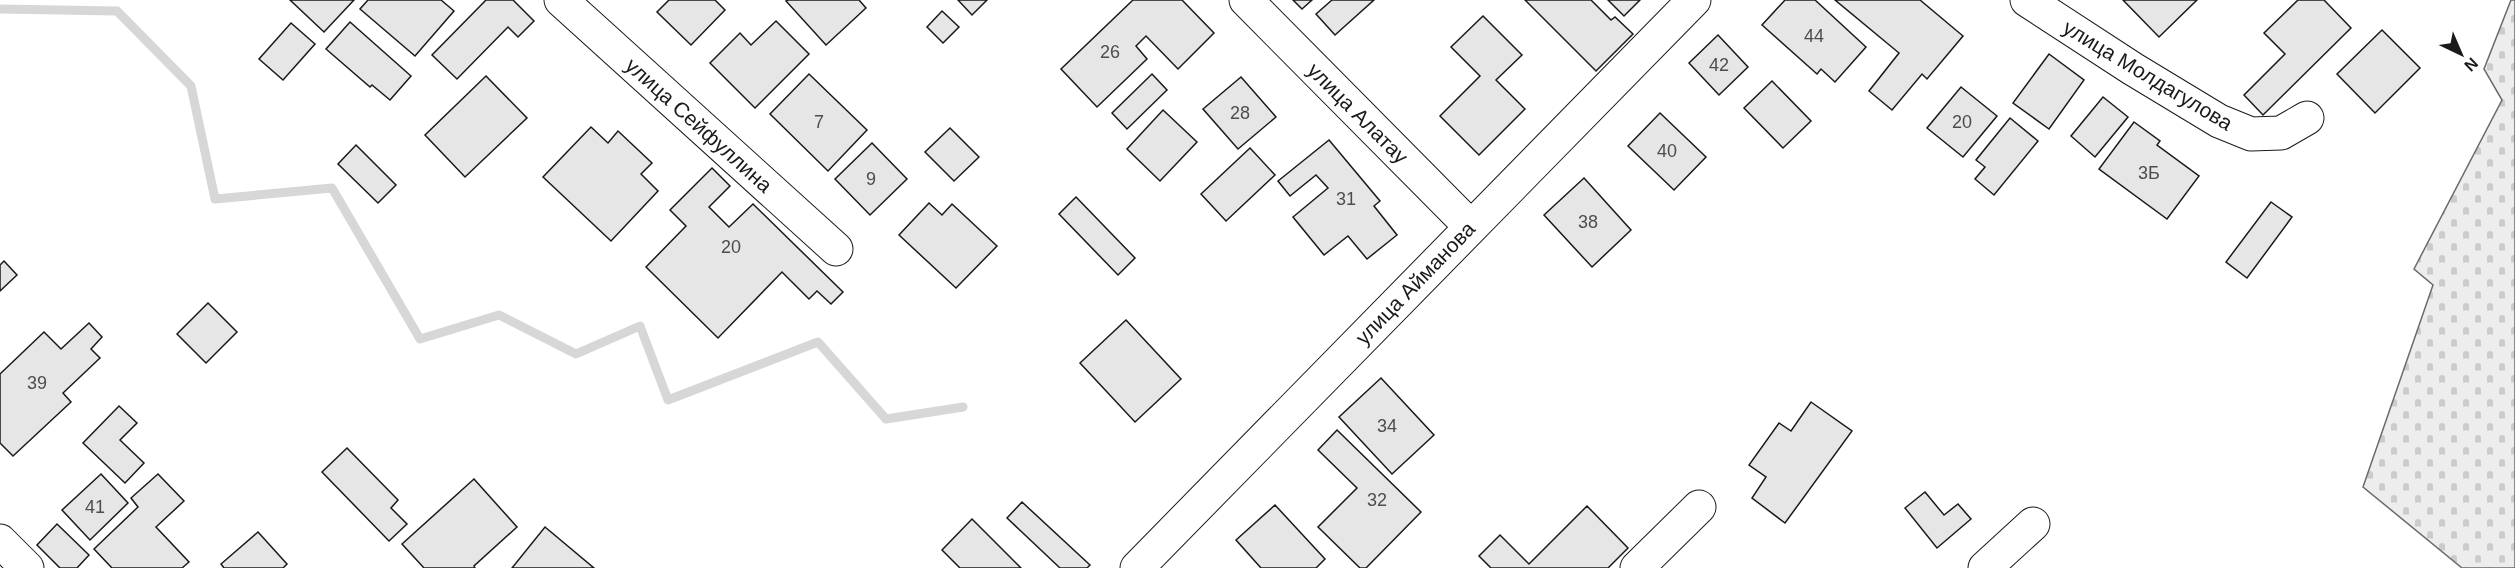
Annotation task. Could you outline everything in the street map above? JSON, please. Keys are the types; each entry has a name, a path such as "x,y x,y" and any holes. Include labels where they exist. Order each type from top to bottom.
{"street":[{"name":"улица Сейфуллина","path":"561,0 836,249"},
{"name":"улица Алатау","path":"1246,0 1470,226"},
{"name":"улица Айманова","path":"1150,564 1470,226 1694,0"},
{"name":"улица Молдагулова","path":"2026,0 2218,121 2251,134 2281,133 2307,118"},
{"path":"1637,568 1699,507"},
{"path":"1985,568 2033,524"},
{"path":"0,541 27,568"}],"green space":[{"path":"2511,0 2515,0 2515,568 2462,568 2363,487 2433,285 2414,269 2502,100 2484,69"}],"building":[{"path":"290,0 354,0 324,32"},
{"path":"368,0 441,0 454,11 415,56 360,9"},
{"path":"486,0 513,0 534,21 518,37 508,27 457,79 432,55"},
{"path":"669,0 715,0 725,10 691,45 657,12"},
{"path":"859,0 866,8 826,45 786,1"},
{"path":"958,0 987,0 972,15"},
{"path":"1133,0 1182,0 1214,33 1178,69 1146,36 1136,46 1147,59 1097,107 1061,69"},
{"path":"1293,0 1312,0 1302,9"},
{"path":"1332,0 1374,0 1335,35 1316,14"},
{"path":"1525,0 1591,0 1611,20 1615,17 1633,34 1596,71"},
{"path":"1608,0 1640,0 1624,16"},
{"path":"1785,0 1815,0 1866,47 1835,82 1821,69 1817,74 1762,25"},
{"path":"1835,0 1920,0 1963,36 1927,79 1922,74 1892,110 1869,91 1899,53"},
{"path":"2123,0 2197,0 2159,37"},
{"path":"2298,0 2324,0 2351,28 2263,115 2244,95 2285,54 2264,33"},
{"path":"942,11 959,27 943,43 927,27"},
{"path":"1483,16 1522,55 1496,80 1525,109 1479,155 1440,116 1480,76 1451,47"},
{"path":"776,21 809,54 755,108 710,63 740,33 751,45"},
{"path":"350,22 411,76 390,100 372,85 370,87 326,49"},
{"path":"291,23 315,44 283,80 259,59"},
{"path":"2382,30 2420,68 2375,113 2337,74"},
{"path":"1718,35 1748,67 1719,95 1689,63"},
{"path":"2049,54 2084,80 2049,129 2013,103"},
{"path":"809,74 867,130 828,171 770,114"},
{"path":"1152,74 1167,90 1127,129 1112,113"},
{"path":"486,76 527,118 465,177 425,135"},
{"path":"1241,77 1276,117 1238,149 1203,109"},
{"path":"1772,81 1811,121 1783,148 1744,108"},
{"path":"1961,87 1997,116 1963,157 1927,128"},
{"path":"2103,97 2128,117 2095,157 2071,136"},
{"path":"1163,110 1197,142 1160,181 1127,149"},
{"path":"1660,113 1706,157 1674,190 1628,146"},
{"path":"2010,118 2038,141 1994,195 1975,179 1985,167 1976,160"},
{"path":"2134,122 2160,141 2157,145 2199,176 2167,219 2099,169"},
{"path":"591,127 608,143 618,131 652,163 641,174 658,191 611,241 543,177"},
{"path":"950,128 979,157 954,181 925,152"},
{"path":"1329,140 1380,201 1374,206 1397,235 1367,259 1348,236 1324,255 1293,217 1328,188 1316,175 1290,196 1278,181"},
{"path":"872,143 907,179 870,215 835,179"},
{"path":"356,145 396,185 378,203 338,164"},
{"path":"1250,148 1275,175 1226,221 1201,194"},
{"path":"712,168 730,186 709,207 729,227 753,204 843,292 831,304 817,291 809,299 782,272 718,338 646,267 686,226 670,210"},
{"path":"1584,178 1631,230 1592,267 1544,215"},
{"path":"1076,197 1135,258 1118,275 1059,214"},
{"path":"2271,202 2292,217 2247,278 2226,262"},
{"path":"929,203 942,215 952,204 997,246 956,288 899,235"},
{"path":"4,261 17,275 0,291 0,265"},
{"path":"208,303 237,332 206,363 177,334"},
{"path":"1126,320 1181,379 1135,422 1080,363"},
{"path":"89,323 102,337 91,349 100,358 63,393 71,402 13,456 0,443 0,374 44,332 61,349"},
{"path":"1381,378 1434,435 1392,474 1339,417"},
{"path":"1811,402 1852,431 1785,523 1752,498 1766,477 1749,465 1779,423 1791,431"},
{"path":"119,406 137,423 120,440 144,463 125,483 83,443"},
{"path":"1337,430 1421,512 1366,568 1360,568 1318,527 1357,488 1318,450"},
{"path":"347,448 398,500 391,508 407,524 389,541 322,472"},
{"path":"101,474 128,503 90,540 62,510"},
{"path":"158,474 184,501 156,527 189,562 182,568 112,568 94,549 138,507 131,498"},
{"path":"474,479 517,527 474,566 475,568 424,568 402,544"},
{"path":"1925,492 1944,515 1958,504 1971,519 1937,548 1905,508"},
{"path":"1022,502 1090,565 1087,568 1060,568 1007,518"},
{"path":"1275,505 1325,559 1316,568 1261,568 1236,540"},
{"path":"1587,506 1628,548 1608,568 1491,568 1479,556 1500,535 1529,564"},
{"path":"972,519 1021,568 960,568 942,550"},
{"path":"57,524 89,555 77,568 60,568 37,545"},
{"path":"545,527 594,568 512,568"},
{"path":"258,532 287,564 283,568 224,568 221,564"}],"waterway":[{"path":"0,9 117,11 191,86 215,199 332,188 420,339 499,315 576,354 640,326 668,400 818,342 886,419 963,407"}]}
